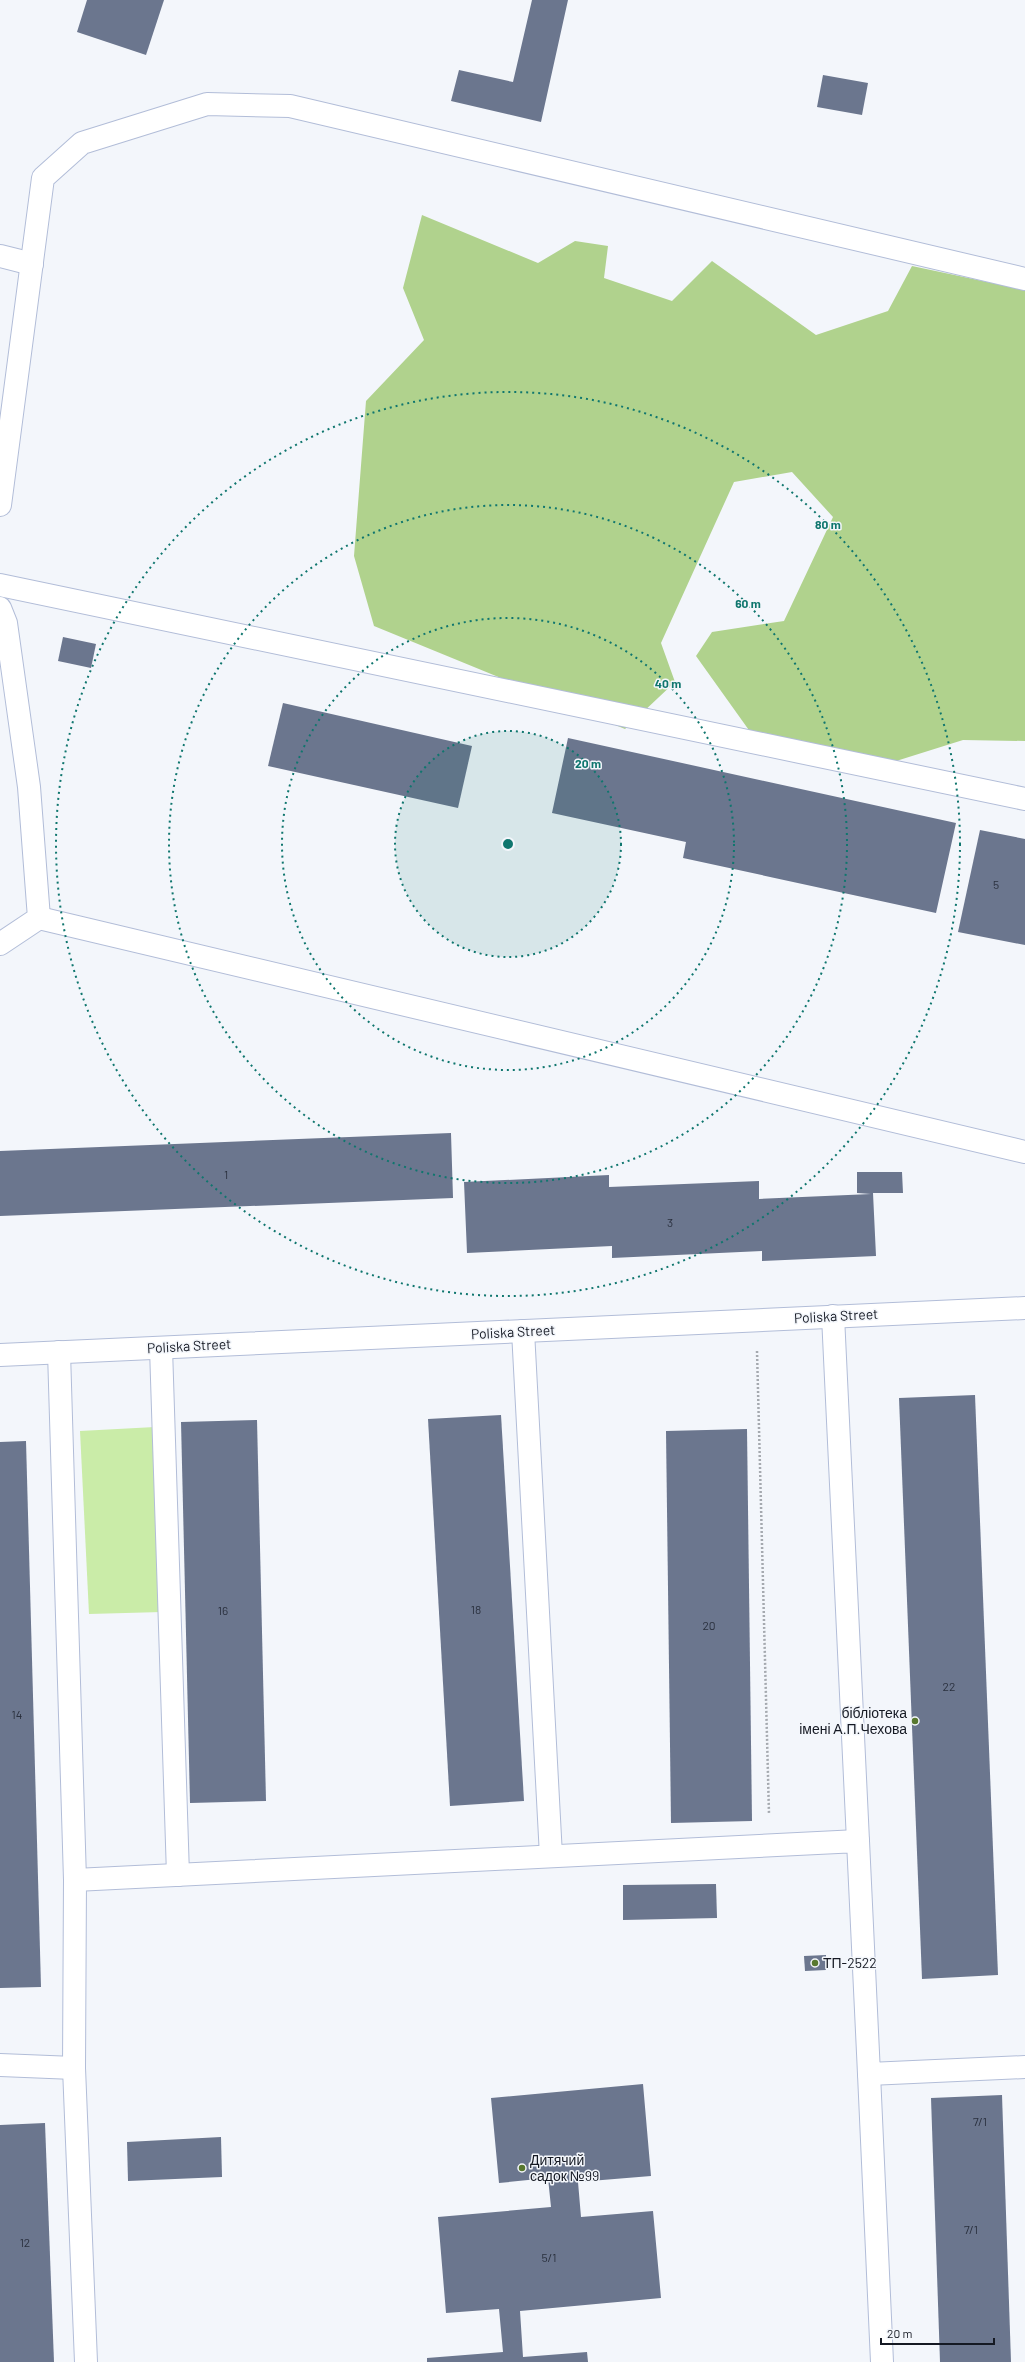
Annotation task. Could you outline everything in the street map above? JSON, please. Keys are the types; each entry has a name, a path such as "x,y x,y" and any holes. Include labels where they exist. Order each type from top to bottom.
{"street":[{"path":"0,505 43,178 82,143 207,104 290,106 1025,279"},
{"path":"0,256 32,264"},
{"path":"0,585 1025,799"},
{"path":"0,608 6,623 29,787 39,918"},
{"path":"0,944 39,918 1025,1152"},
{"name":"Poliska Street","path":"0,1355 1025,1308"},
{"path":"833,1316 882,2362"},
{"path":"523,1331 551,1856"},
{"path":"161,1348 178,1875"},
{"path":"59,1352 75,1880 74,2068 86,2362"},
{"path":"75,1880 858,1841"},
{"path":"0,2065 74,2068"},
{"path":"869,2074 1025,2067"}],"path":[{"path":"756,1320 770,1845"}],"green space":[{"path":"422,215 538,263 575,241 608,246 604,278 672,301 712,261 816,335 888,311 912,266 1025,290 1025,741 963,740 858,773 751,733 696,656 712,632 784,621 833,517 792,472 734,482 661,643 675,682 625,729 374,626 354,556 366,401 424,340 403,288"},
{"path":"155,1427 162,1612 89,1614 80,1431"}],"building":[{"path":"87,0 164,0 146,55 77,32"},
{"path":"532,0 568,0 541,122 451,101 459,70 513,82"},
{"path":"823,75 868,83 862,115 817,107"},
{"path":"63,637 96,644 91,668 58,661"},
{"path":"283,703 472,746 458,808 268,766"},
{"path":"568,738 956,823 936,913 683,858 686,842 552,813"},
{"path":"980,830 1025,839 1025,945 958,932"},
{"path":"451,1133 453,1198 0,1216 0,1151"},
{"path":"857,1172 902,1172 903,1193 873,1193 876,1256 762,1261 762,1251 612,1258 612,1246 467,1253 464,1182 609,1175 609,1187 759,1181 759,1199 871,1194 857,1193"},
{"path":"975,1395 998,1975 922,1979 899,1398"},
{"path":"501,1415 524,1801 450,1806 428,1419"},
{"path":"257,1420 266,1801 190,1803 181,1422"},
{"path":"747,1429 752,1821 671,1823 666,1431"},
{"path":"26,1441 41,1987 0,1988 0,1442"},
{"path":"716,1884 717,1918 623,1920 623,1885"},
{"name":"ТП-2522","path":"826,1955 826,1970 805,1971 804,1956"},
{"path":"643,2084 651,2176 578,2182 581,2217 653,2211 661,2298 520,2311 523,2357 587,2352 588,2362 427,2362 427,2358 503,2352 499,2309 446,2313 438,2217 551,2207 548,2178 499,2183 491,2098"},
{"path":"1002,2095 1011,2362 940,2362 931,2098"},
{"path":"45,2123 54,2362 0,2362 0,2125"},
{"path":"221,2137 222,2177 128,2181 127,2142"}],"place":[{"name":"бібліотека імені А.П.Чехова","path":"915,1721"},
{"name":"ТП-2522","path":"815,1963"},
{"name":"Дитячий садок №99","path":"522,2168"}]}
